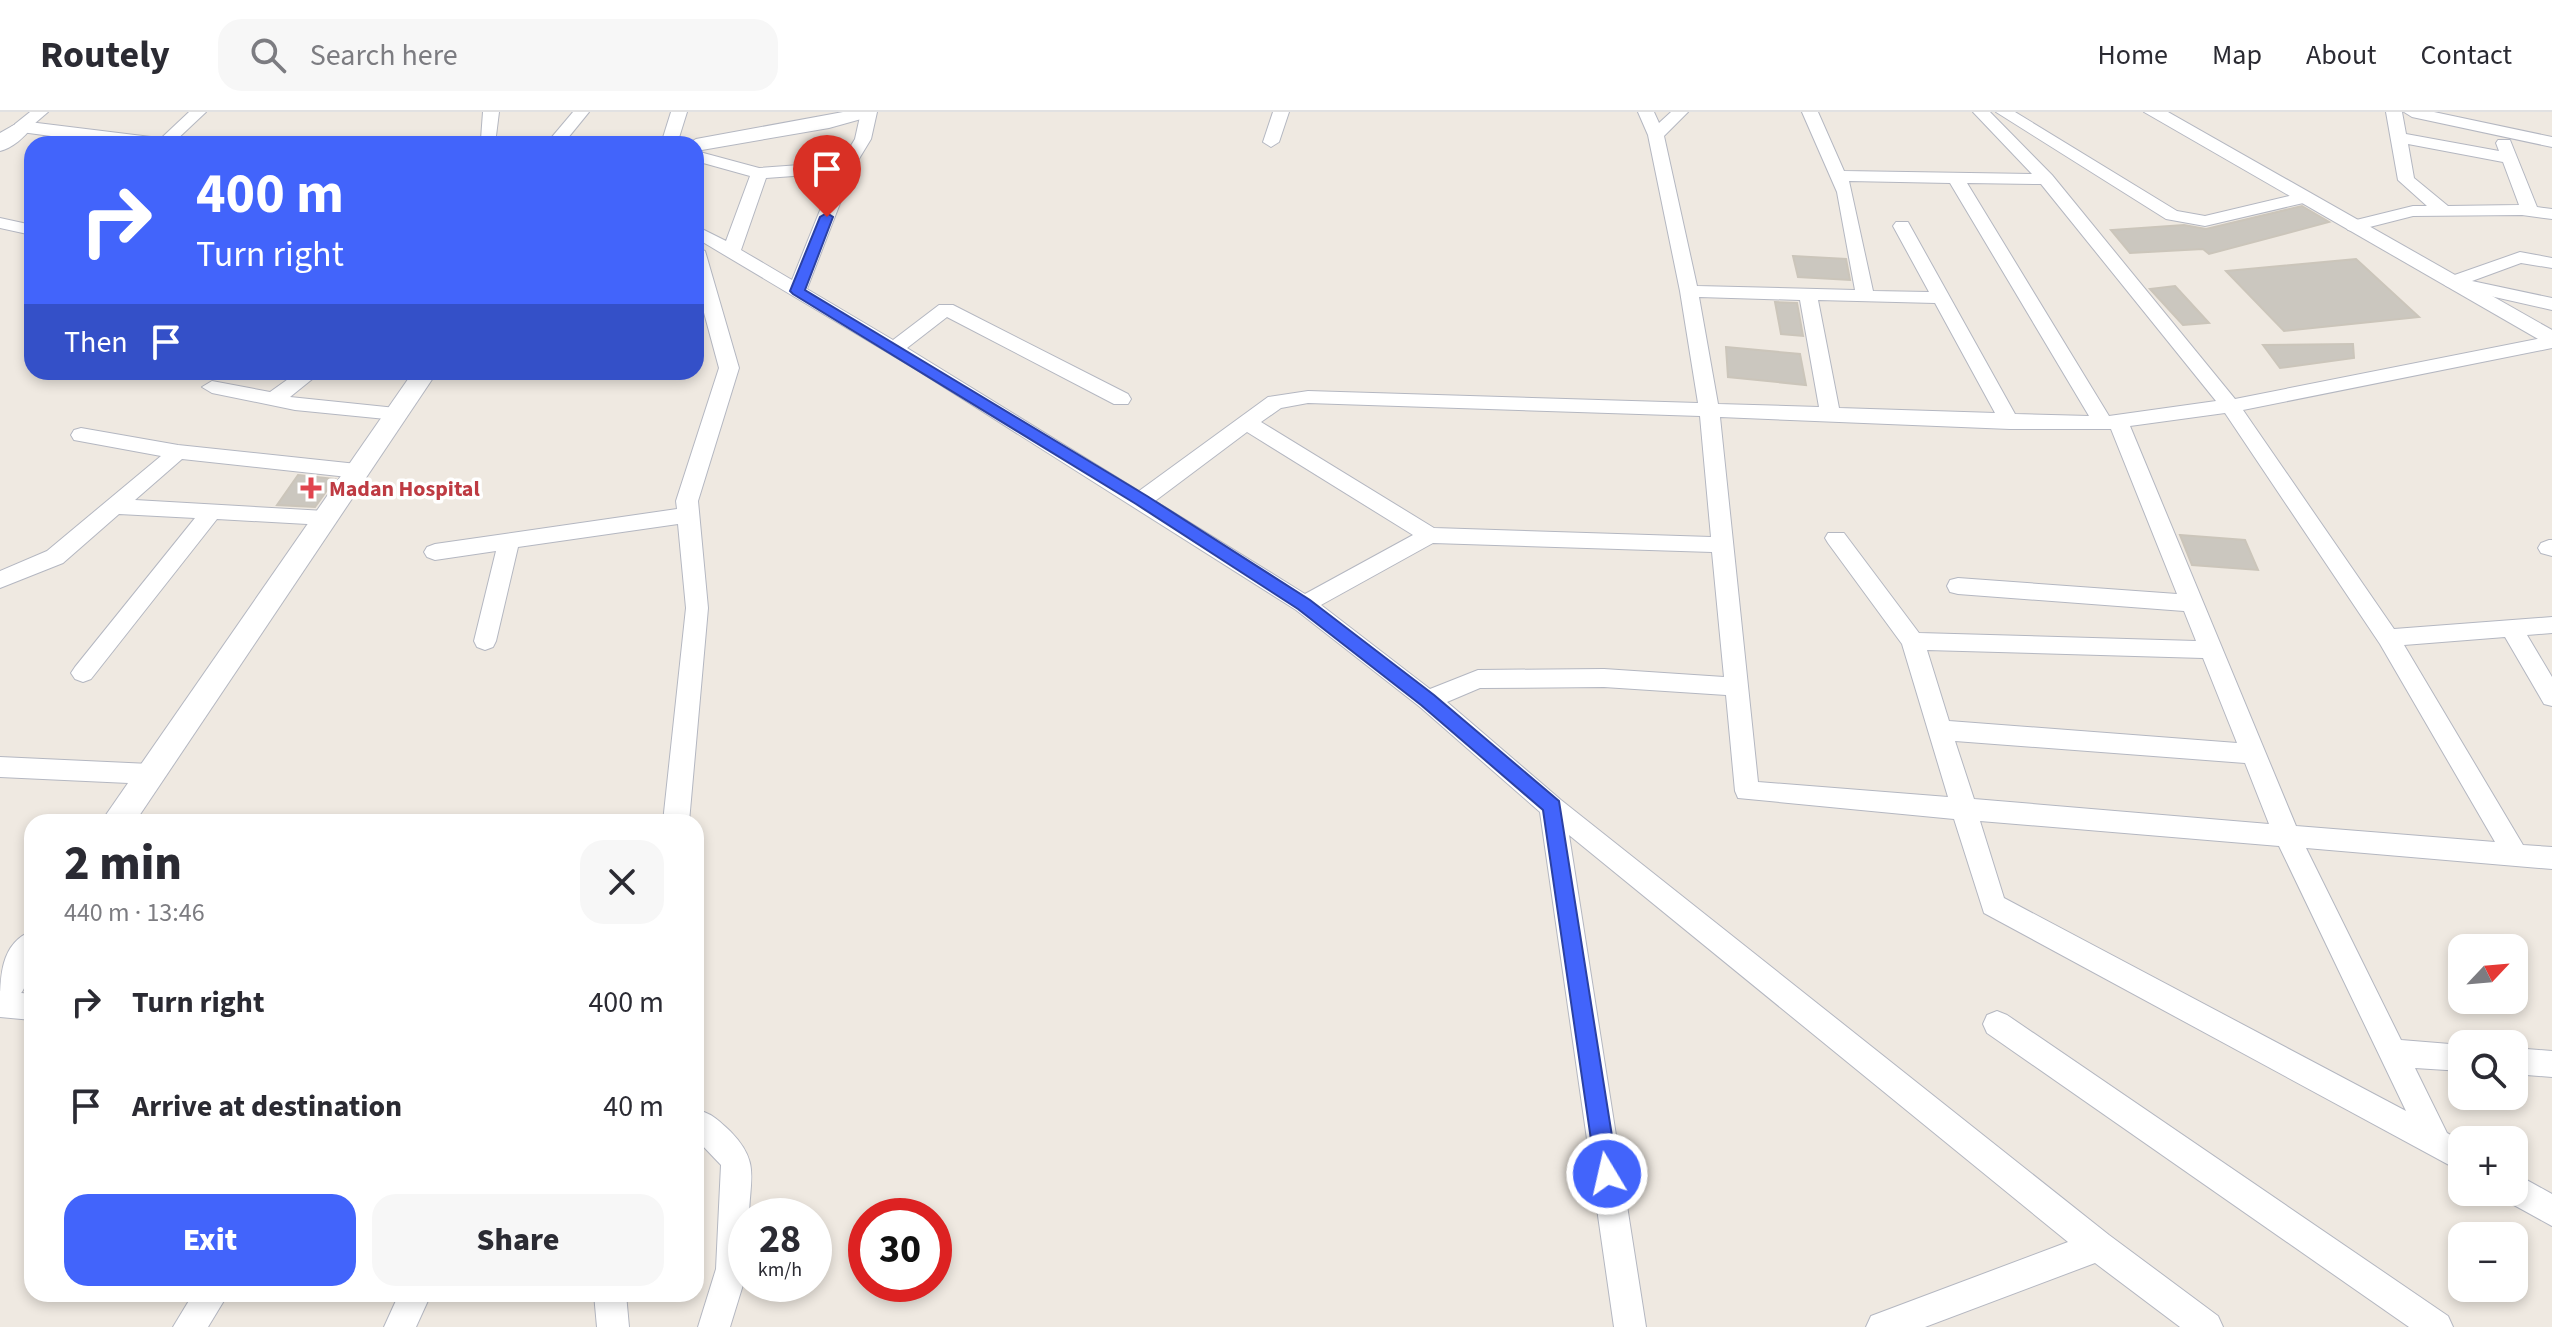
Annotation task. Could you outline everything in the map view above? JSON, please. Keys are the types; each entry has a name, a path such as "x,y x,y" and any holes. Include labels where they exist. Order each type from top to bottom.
{"main road":[{"path":"0,144 10,125"}],"street":[{"path":"10,125 40,112"},
{"path":"170,136 198,112"},
{"path":"489,136 491,112"},
{"path":"561,136 581,112"},
{"path":"672,136 679,112"},
{"path":"704,144 829,122 867,112 863,139 846,167 797,291"},
{"path":"1271,142 1281,112"},
{"path":"1646,112 1656,135 1689,291 1709,411 1747,791 2552,858"},
{"path":"1656,135 1680,112"},
{"path":"1810,112 1845,192 1865,295"},
{"path":"1981,112 2046,179 2230,406 2388,638 2515,854"},
{"path":"2004,112 2172,215 2205,221 2306,197"},
{"path":"2154,112 2552,341"},
{"path":"2394,112 2406,180 2444,211"},
{"path":"2412,112 2471,119 2500,132 2552,142"},
{"path":"10,125 97,136"},
{"path":"2500,132 2530,211"},
{"path":"2399,138 2509,158"},
{"path":"704,158 759,173 846,167"},
{"path":"731,252 759,173"},
{"path":"1838,176 2046,179"},
{"path":"1956,178 2111,422 2192,603 2287,836 2436,1142"},
{"path":"2354,226 2413,211 2530,211 2552,214"},
{"path":"0,223 24,228"},
{"path":"1902,226 2010,422"},
{"path":"704,236 894,348 1304,604 1428,700 1552,807 2098,1246 2207,1327"},
{"path":"2452,282 2520,257 2552,263"},
{"path":"677,814 697,608 687,501 729,368 704,279"},
{"path":"2452,282 2552,304"},
{"path":"1689,291 1941,298"},
{"path":"1808,294 1831,416"},
{"path":"894,348 946,309 1121,399"},
{"path":"1141,500 1275,402 1308,397 2010,422 2111,422 2230,406 2552,341"},
{"path":"220,380 212,387 274,399 396,414"},
{"path":"274,399 300,380"},
{"path":"122,814 419,380"},
{"path":"1247,423 1430,535 1722,545"},
{"path":"81,435 178,452 357,471"},
{"path":"0,580 55,557 178,452"},
{"path":"114,506 325,518"},
{"path":"83,673 211,512"},
{"path":"435,552 688,515"},
{"path":"1304,604 1430,535"},
{"path":"1836,538 1913,641 1993,905 2448,1149"},
{"path":"485,641 509,541"},
{"path":"1958,586 2192,603"},
{"path":"2388,638 2552,625"},
{"path":"2511,628 2552,697"},
{"path":"1913,641 2211,650"},
{"path":"1428,700 1478,679 1604,678 1737,687"},
{"path":"1941,730 2253,754"},
{"path":"0,767 150,774"},
{"path":"1552,807 1630,1327"},
{"path":"0,993 24,958"},
{"path":"0,1004 24,1006"},
{"path":"1997,1024 2437,1327"},
{"path":"2393,1053 2448,1057"},
{"path":"2528,1062 2552,1064"},
{"path":"704,1126 736,1159 732,1269 714,1327"},
{"path":"2528,1196 2552,1211"},
{"path":"1882,1327 2098,1246"},
{"path":"189,1327 206,1302"},
{"path":"400,1327 411,1302"},
{"path":"611,1302 613,1327"}],"building":[{"path":"2302,206 2329,222 2209,254 2203,249 2130,253 2111,230 2184,225 2206,229"},
{"path":"1793,256 1846,259 1850,280 1798,277"},
{"path":"2356,259 2419,317 2284,331 2226,271"},
{"path":"2175,286 2209,323 2183,325 2150,289"},
{"path":"1775,302 1797,303 1803,336 1781,334"},
{"path":"2353,344 2354,358 2280,368 2263,345"},
{"path":"1726,347 1800,354 1806,385 1728,377"},
{"path":"298,475 335,479 315,507 277,505"},
{"path":"2180,535 2245,540 2258,570 2192,565"}],"place":[{"name":"Madan Hospital","path":"311,488"}],"route":[{"path":"827,217 797,291 924,366 1304,604 1428,700 1552,807 1607,1174"}]}
